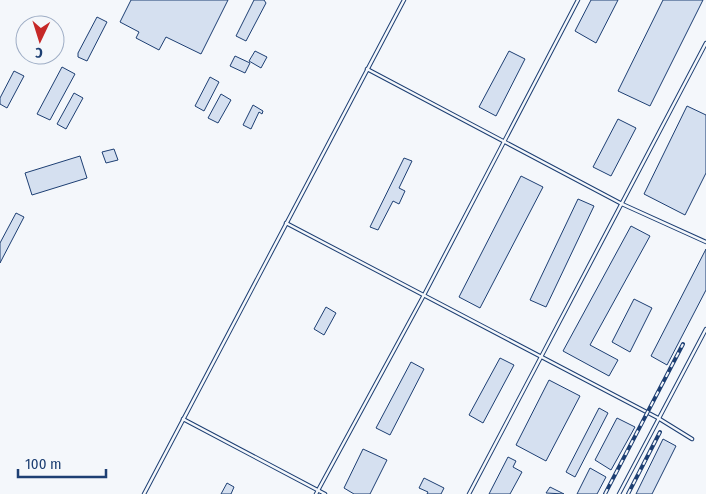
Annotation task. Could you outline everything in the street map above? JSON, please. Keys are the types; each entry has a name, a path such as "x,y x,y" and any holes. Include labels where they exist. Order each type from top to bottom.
{"lane":[{"path":"144,494 404,0"},
{"path":"316,494 424,295 578,0"},
{"path":"469,494 706,43"},
{"path":"367,69 622,204 706,242"},
{"path":"286,223 658,418 692,439"},
{"path":"619,494 706,329"},
{"path":"183,419 325,494"}],"building":[{"path":"131,0 228,0 201,54 166,37 159,50 136,38 139,32 120,22"},
{"path":"254,0 264,0 266,3 246,41 236,36"},
{"path":"591,0 618,0 596,43 575,31"},
{"path":"663,0 703,0 650,106 618,91"},
{"path":"97,17 107,22 87,61 78,57 78,53"},
{"path":"255,51 267,57 261,68 249,61"},
{"path":"509,51 525,59 496,116 479,107"},
{"path":"235,56 250,63 245,73 230,66"},
{"path":"62,67 75,74 50,120 37,114"},
{"path":"14,71 24,76 7,108 0,104 0,98"},
{"path":"210,77 219,82 204,111 195,106"},
{"path":"74,93 83,98 66,129 57,124"},
{"path":"221,94 231,100 218,123 208,118"},
{"path":"253,105 263,111 262,114 259,112 251,129 243,125"},
{"path":"687,106 706,115 706,173 685,215 644,194"},
{"path":"618,119 636,128 611,176 593,167"},
{"path":"114,149 118,160 106,163 102,152"},
{"path":"80,156 87,178 32,195 25,173"},
{"path":"404,158 412,161 399,188 405,191 399,204 393,201 378,230 370,227"},
{"path":"521,176 543,187 480,308 459,297"},
{"path":"578,199 594,206 546,307 530,300"},
{"path":"16,213 24,217 0,263 0,243"},
{"path":"631,226 650,236 590,345 618,360 609,376 563,351"},
{"path":"706,249 706,290 667,365 651,356"},
{"path":"634,299 652,308 630,352 612,342"},
{"path":"326,307 336,313 324,335 314,329"},
{"path":"500,358 514,365 483,423 469,415"},
{"path":"411,362 424,369 390,435 376,428"},
{"path":"549,380 580,396 546,461 516,445"},
{"path":"599,408 608,413 575,477 566,472"},
{"path":"617,418 635,427 611,470 595,460"},
{"path":"663,439 676,446 652,494 636,494"},
{"path":"363,449 387,460 370,494 354,494 344,488"},
{"path":"508,457 516,461 513,467 522,472 510,494 489,494"},
{"path":"590,468 606,477 597,494 577,494"},
{"path":"424,478 444,488 441,494 427,494 428,492 419,488"},
{"path":"227,483 234,487 231,494 221,494"},
{"path":"550,487 564,494 546,493"}],"railway":[{"path":"605,494 683,344"},
{"path":"628,494 660,432"}]}
